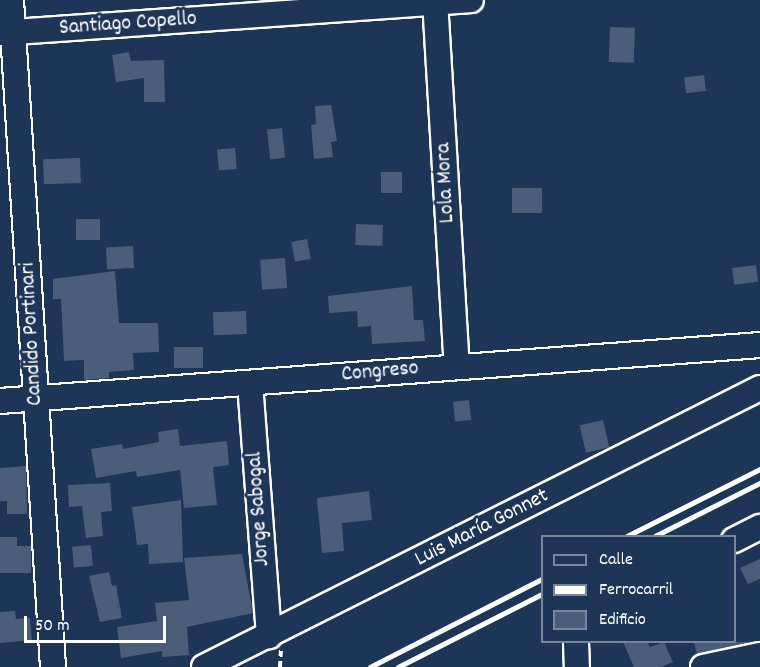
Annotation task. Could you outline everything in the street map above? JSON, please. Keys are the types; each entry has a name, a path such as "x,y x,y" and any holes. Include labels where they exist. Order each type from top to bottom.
{"street":[{"name":"Candido Portinari","path":"11,0 7,32 53,667"},
{"name":"Santiago Copello","path":"7,32 471,0"},
{"name":"Lola Mora","path":"436,1 457,366"},
{"name":"Congreso","path":"0,401 760,345"},
{"name":"Jorge Sabogal","path":"250,383 269,636"},
{"name":"Luis María Gonnet","path":"204,667 760,388"},
{"path":"736,539 760,527"},
{"path":"576,643 577,667"},
{"path":"703,667 760,655"}],"building":[{"path":"610,27 635,28 634,63 609,62"},
{"path":"129,52 131,61 164,60 165,102 144,102 144,78 116,82 112,55"},
{"path":"704,75 706,91 686,93 684,77"},
{"path":"331,105 337,141 331,142 333,157 314,159 311,125 316,124 315,106"},
{"path":"282,128 285,158 270,159 267,130"},
{"path":"235,148 237,169 219,170 217,150"},
{"path":"80,158 81,183 44,184 43,159"},
{"path":"381,172 402,172 402,193 381,193"},
{"path":"512,188 542,188 542,213 512,213"},
{"path":"76,219 100,219 100,240 76,240"},
{"path":"356,224 383,225 382,246 355,245"},
{"path":"307,239 311,259 295,262 291,242"},
{"path":"133,246 134,268 107,269 106,247"},
{"path":"285,258 287,288 262,290 260,260"},
{"path":"756,265 758,282 734,285 732,268"},
{"path":"115,271 119,323 158,323 159,352 133,353 134,370 109,372 109,378 84,380 84,360 64,361 61,299 53,299 53,279"},
{"path":"412,286 414,320 423,320 425,341 372,344 371,326 358,327 357,311 329,313 328,296"},
{"path":"246,311 247,334 214,335 213,312"},
{"path":"174,347 203,347 203,368 174,368"},
{"path":"469,400 471,420 455,422 453,402"},
{"path":"603,420 609,447 586,453 580,425"},
{"path":"178,429 180,446 227,441 229,465 213,467 217,505 184,508 180,470 137,477 136,471 96,478 91,449 122,444 123,449 159,442 158,432"},
{"path":"26,466 27,514 7,514 7,501 0,501 0,468"},
{"path":"110,483 112,511 101,512 103,536 86,538 82,506 69,507 68,485"},
{"path":"369,491 372,520 342,523 344,551 322,553 317,498"},
{"path":"181,500 183,562 149,564 148,544 137,545 132,507"},
{"path":"0,537 17,537 17,546 31,546 31,573 0,573"},
{"path":"91,545 93,566 74,568 72,547"},
{"path":"242,554 253,613 187,627 189,655 162,657 162,651 121,658 117,627 157,621 155,603 189,600 184,558"},
{"path":"760,559 760,579 748,584 740,568"},
{"path":"109,572 112,586 116,585 122,618 100,622 89,576"},
{"path":"15,611 16,619 30,618 32,640 0,643 0,612"},
{"path":"751,642 697,655 694,643"},
{"path":"623,643 648,643 650,647 664,643 673,662 661,667 634,667"}],"railway":[{"path":"629,535 760,469"},
{"path":"657,535 760,483"},
{"path":"370,667 541,580"},
{"path":"398,667 541,595"}]}
